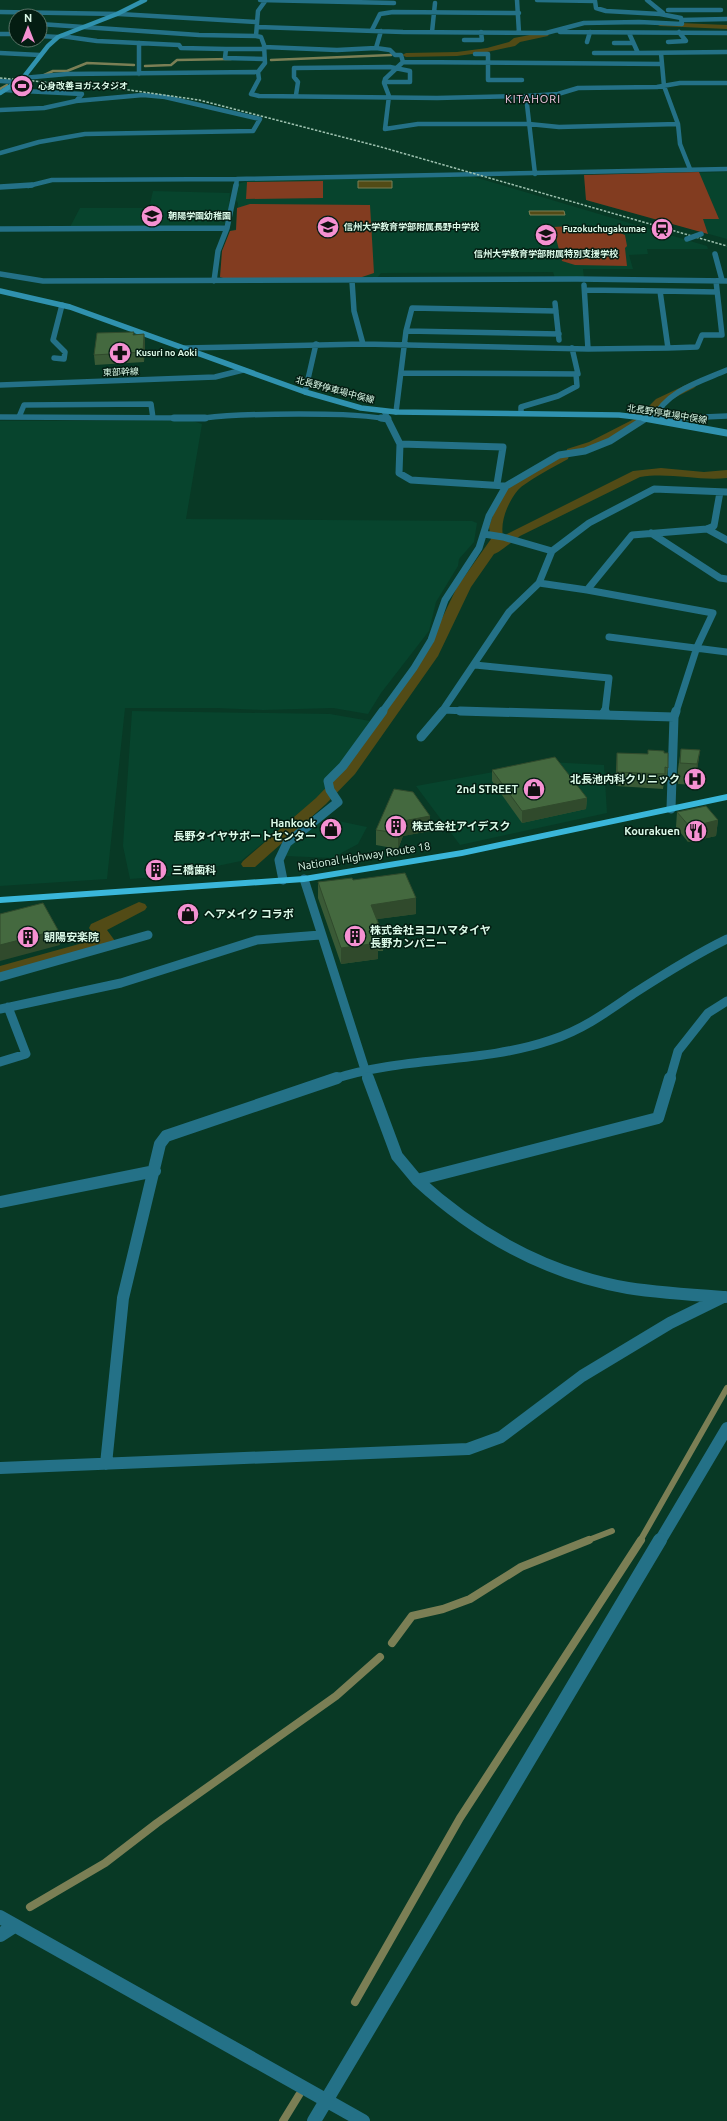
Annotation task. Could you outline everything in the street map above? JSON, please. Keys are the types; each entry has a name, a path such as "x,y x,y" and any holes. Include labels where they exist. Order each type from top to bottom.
{"highway":[{"name":"National Highway Route 18","path":"0,900 304,879 462,853 727,797"}],"main road":[{"path":"2,91 23,78 40,55 59,37 119,14 145,0"},
{"name":"北長野停車場中俣線","path":"0,291 62,305 305,392 361,408 384,412 619,415 727,433"}],"street":[{"path":"260,0 394,2 393,12"},
{"path":"256,36 258,11 266,0"},
{"path":"517,0 519,13 519,33"},
{"path":"537,0 595,1 594,7 614,13 721,10"},
{"path":"647,0 662,11 681,18 682,20 727,19"},
{"path":"432,32 435,3"},
{"path":"372,30 380,14 393,12 519,13"},
{"path":"0,13 119,14 258,24 432,32 727,32"},
{"path":"139,20 142,16"},
{"path":"548,32 584,23 639,22 682,24 682,20"},
{"path":"642,32 640,24 654,24 657,32"},
{"path":"48,25 261,37 264,48 265,63 258,72 259,79 251,94 259,96 389,96 437,98 462,96 526,96 558,94 578,88 664,86 680,83 727,84"},
{"path":"133,30 136,25"},
{"path":"376,48 381,30"},
{"path":"464,40 482,40 481,32"},
{"path":"587,42 590,32"},
{"path":"668,42 686,41 679,32"},
{"path":"629,33 639,55"},
{"path":"48,36 97,41 179,45 181,48 337,50 376,48 390,50 395,55 401,55 402,62"},
{"path":"139,43 139,74"},
{"path":"614,43 633,43"},
{"path":"226,49 225,58 264,59"},
{"path":"594,53 639,55 661,53 727,52"},
{"path":"0,53 40,55"},
{"path":"476,61 476,53 488,54 488,80 522,80"},
{"path":"661,53 664,86 678,124 680,144 690,169"},
{"path":"639,55 655,58 656,64"},
{"path":"384,82 394,69 402,62 488,61 662,64"},
{"path":"296,95 298,82 294,77 294,68 338,66 390,67 410,71 410,82 384,82"},
{"path":"23,78 67,74 258,72"},
{"path":"0,81 18,82"},
{"path":"384,82 389,96 386,129 418,124 529,124 559,127 678,124"},
{"path":"2,91 82,94 76,101"},
{"path":"0,110 44,108 76,101 132,95 165,98 260,119 253,131 85,134 39,142 0,153"},
{"path":"526,96 535,174"},
{"path":"0,188 28,186 52,180 237,179 727,169"},
{"path":"214,281 218,251 227,228 237,179"},
{"path":"0,229 227,228"},
{"path":"687,239 701,234"},
{"path":"715,254 724,280"},
{"path":"0,274 43,281 584,279 724,280"},
{"path":"584,279 588,349"},
{"path":"185,348 316,344 404,344 588,349 697,347 702,335 722,335 716,281 724,280"},
{"path":"352,281 354,311 363,344"},
{"path":"585,290 717,292"},
{"path":"660,291 668,348"},
{"path":"555,303 560,348"},
{"path":"54,358 64,359 65,352 53,340 62,305"},
{"path":"396,412 406,331 412,308 556,311"},
{"path":"406,331 559,334"},
{"path":"305,392 316,344"},
{"path":"521,413 521,407 558,396 577,386 576,374 578,374 572,348"},
{"name":"東部幹線","path":"0,385 215,377 243,370"},
{"path":"283,880 279,860 286,843 338,802 330,790 328,782 343,766 431,640 445,600 479,548 489,516 506,486 559,455 585,451 610,441 650,419 665,400 727,370"},
{"path":"401,373 576,374"},
{"path":"19,417 24,405 151,404 153,418"},
{"path":"384,412 400,444 399,473 411,480 497,484 506,486"},
{"path":"0,417 153,418 287,414 365,415 388,419"},
{"path":"650,419 727,416"},
{"path":"400,444 503,447 497,484"},
{"path":"421,737 443,710 475,665 509,612 539,583 552,551 589,523 654,489 659,488 723,492 714,526 707,528 632,535 587,590"},
{"path":"707,528 727,540"},
{"path":"651,533 720,578 727,579"},
{"path":"484,534 498,536 552,551"},
{"path":"539,583 587,590 713,613 697,647 674,718 671,809"},
{"path":"609,637 727,652"},
{"path":"475,665 609,678 605,715"},
{"path":"443,710 674,718"},
{"path":"304,879 320,935 365,1070 397,1156 417,1180 434,1197 497,1242 553,1268 612,1285 670,1294 725,1297"},
{"path":"0,977 148,935"},
{"path":"0,1062 26,1054 4,1008 121,983 257,940 320,935"},
{"path":"106,1464 123,1298 155,1171 160,1144 166,1136 343,1076 365,1070 452,1060 522,1049 564,1036 580,1029 687,959 727,939"},
{"path":"417,1180 658,1118 678,1051 708,1013 727,1001"},
{"path":"0,1202 155,1171"},
{"path":"0,1468 468,1449 501,1437 582,1376 670,1323 725,1297"},
{"path":"314,2121 727,1428"},
{"path":"0,1916 14,1926 362,2121"},
{"path":"0,1935 14,1926"}],"shaded area":[{"path":"699,172 719,219 703,219 708,234 586,200 584,175"},
{"path":"727,172 727,239 586,200 584,175"},
{"name":"信州大学教育学部附属長野中学校","path":"471,176 707,246 708,249 647,249 648,254 629,255 633,269 583,269 584,278 555,278 553,272 381,273 377,278 220,277 222,251 230,231 236,229 238,203 235,199 237,184 252,180"},
{"path":"323,181 323,198 246,199 247,182"},
{"path":"358,181 392,181 392,188 358,188"},
{"name":"朝陽学園幼稚園","path":"153,191 230,193 227,224 219,226 70,227 80,208 149,208"},
{"path":"250,204 370,205 374,273 359,278 220,277 222,251 230,231 236,230 237,208"},
{"path":"529,211 564,211 565,215 530,215"},
{"path":"571,226 584,231 612,231 625,235 627,246 625,248 627,266 575,265 562,261 553,227"},
{"path":"0,421 193,421 202,424 186,519 472,521 477,523 474,542 459,559 458,566 436,602 429,631 381,693 368,714 333,708 263,710 217,708 125,708 107,879 0,886"},
{"path":"132,711 330,714 370,721 323,793 241,861 169,876 130,879 123,846"},
{"path":"549,762 604,765 607,813 460,845 416,786"},
{"name":"Hankook 長野タイヤサポートセンター","path":"324,818 367,827 358,844 332,858 285,856 291,843"}],"building":[{"path":"134,332 133,335 144,334 143,352 94,355 97,333"},
{"path":"681,749 700,750 697,764 680,763"},
{"path":"648,750 664,751 664,753 668,753 668,768 665,767 665,774 617,772 617,753 648,754"},
{"name":"2nd STREET","path":"555,757 587,798 522,811 492,770"},
{"path":"394,789 413,792 430,816 403,821 398,833 376,830"},
{"path":"706,806 718,820 690,827 677,812"},
{"path":"405,873 416,898 371,905 383,935 375,936 378,943 341,948 318,882 352,878 353,880"},
{"path":"43,903 58,930 0,945 0,914"}],"waterway":[{"path":"660,24 727,27"},
{"path":"406,55 457,54 487,50 512,44 517,40 545,34"},
{"path":"271,60 391,55"},
{"path":"145,66 171,65 177,60 231,59"},
{"path":"42,76 53,71 67,71 87,63 134,65"},
{"path":"0,89 7,85"},
{"path":"646,415 660,401 690,386"},
{"path":"571,452 593,444 636,421"},
{"path":"249,864 321,801 350,771 431,656 464,587 497,539 495,527 501,509 514,487 564,456"},
{"path":"494,550 500,543 516,533 637,474 661,471 704,475 727,474"},
{"path":"0,972 107,941 97,928 139,907"},
{"path":"640,1541 727,1388"},
{"path":"586,1541 612,1531"},
{"path":"392,1643 412,1616 443,1609 470,1599 521,1567 589,1540"},
{"path":"355,2002 460,1818 641,1540"},
{"path":"30,1907 105,1863 157,1823 336,1696 380,1657"},
{"path":"283,2121 299,2095"}],"railway":[{"path":"0,78 122,89 199,100 381,147 727,246"}],"place":[{"name":"心身改善ヨガスタジオ","path":"22,86"},
{"name":"朝陽学園幼稚園","path":"152,216"},
{"name":"信州大学教育学部附属長野中学校","path":"328,227"},
{"name":"Fuzokuchugakumae","path":"662,229"},
{"name":"信州大学教育学部附属特別支援学校","path":"546,235"},
{"name":"Kusuri no Aoki","path":"120,353"},
{"name":"北長池内科クリニック","path":"695,779"},
{"name":"2nd STREET","path":"534,789"},
{"name":"株式会社アイデスク","path":"396,826"},
{"name":"Hankook 長野タイヤサポートセンター","path":"331,829"},
{"name":"Kourakuen","path":"696,831"},
{"name":"三橋歯科","path":"156,870"},
{"name":"ヘアメイク コラボ","path":"188,914"},
{"name":"株式会社ヨコハマタイヤ 長野カンパニー","path":"355,936"},
{"name":"朝陽安楽院","path":"28,937"}],"district":[{"name":"KITAHORI","path":"533,99"}]}
